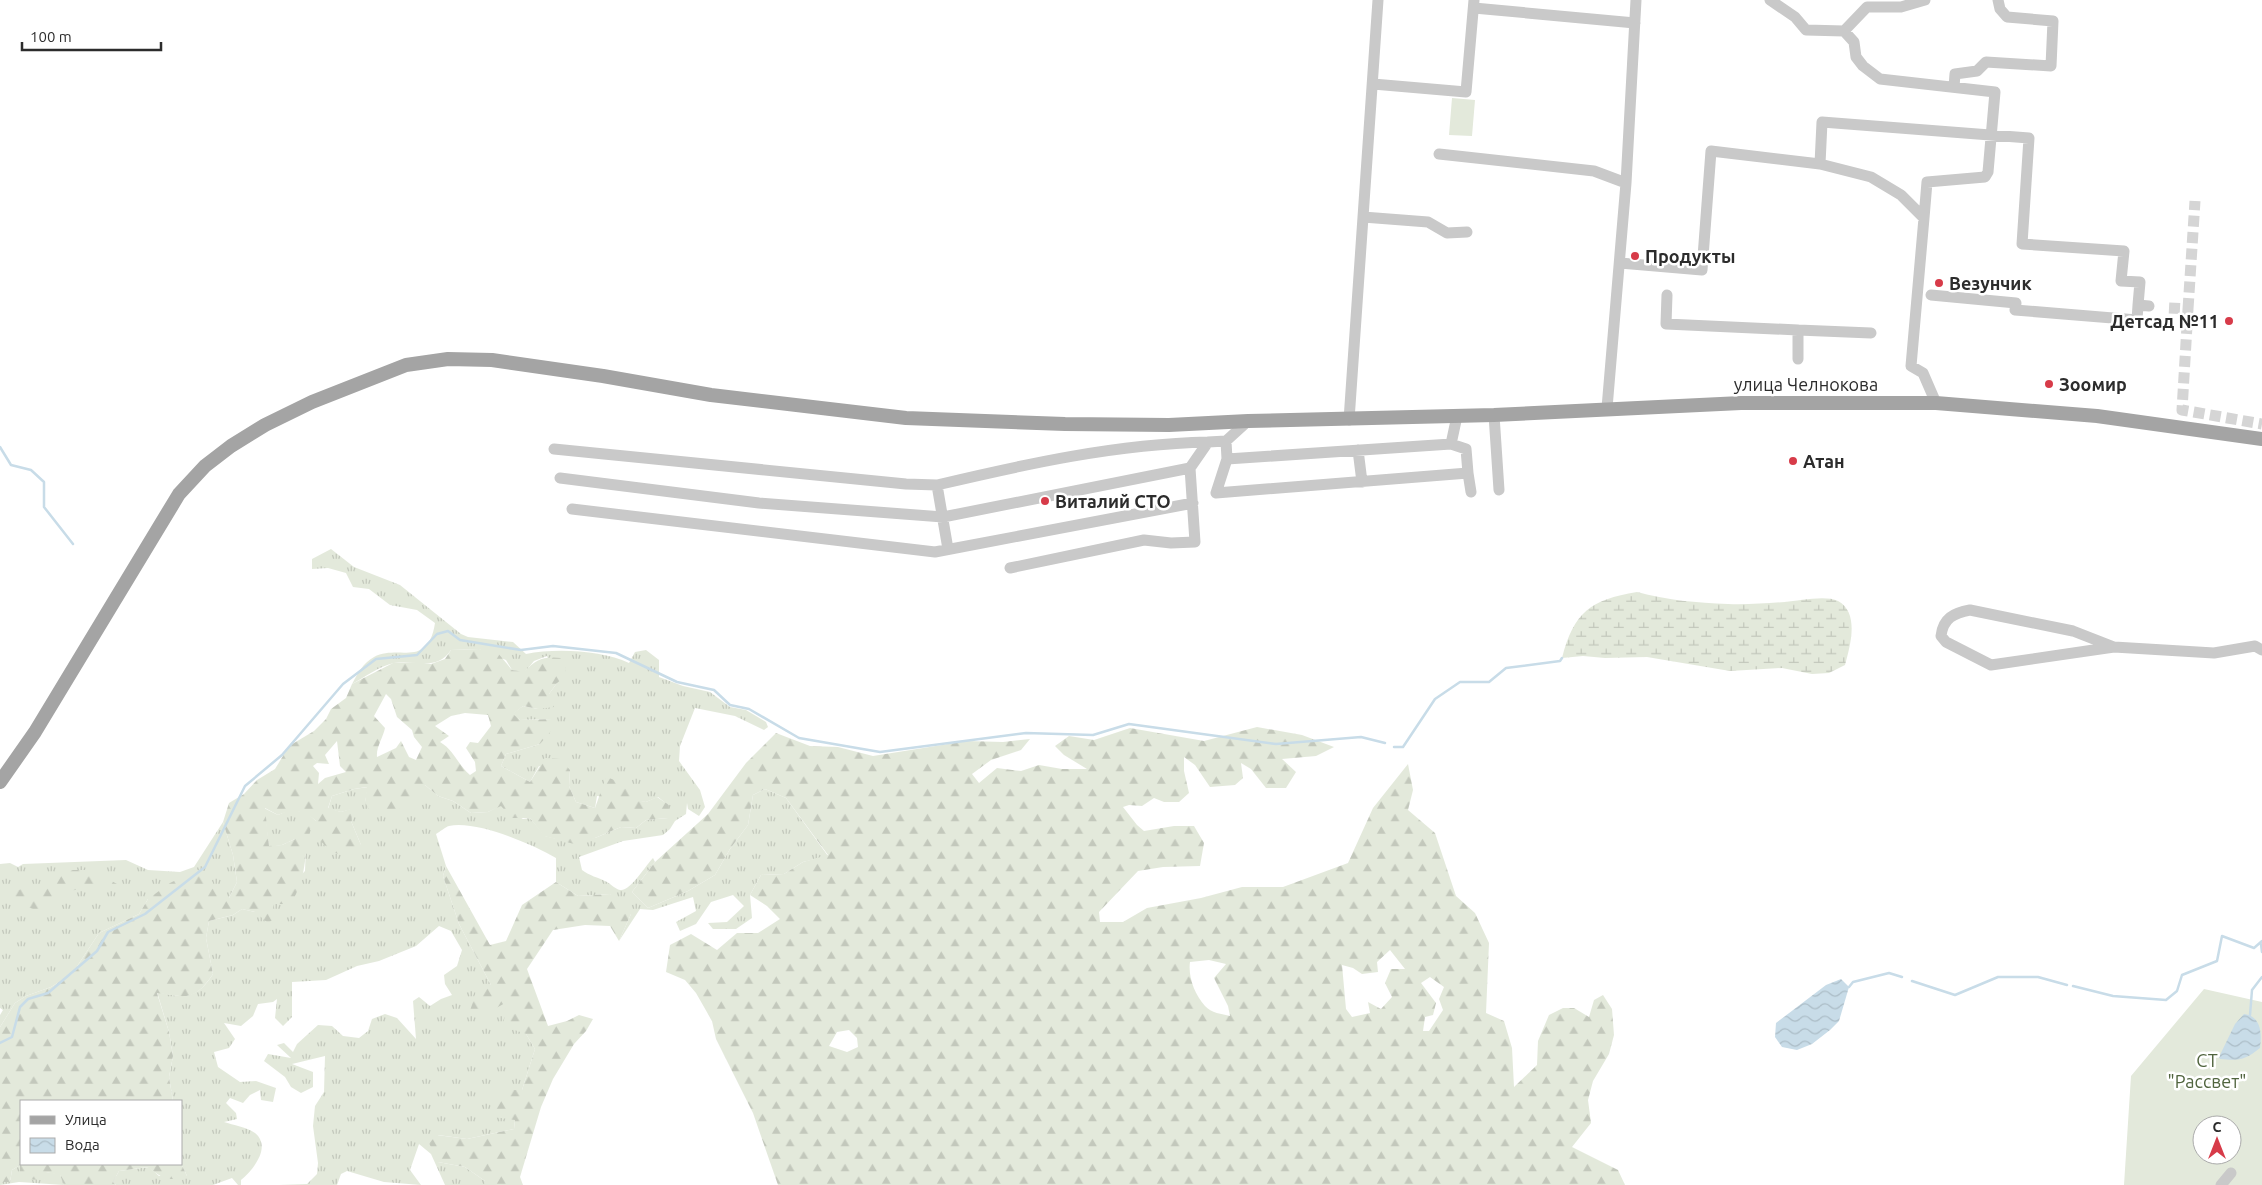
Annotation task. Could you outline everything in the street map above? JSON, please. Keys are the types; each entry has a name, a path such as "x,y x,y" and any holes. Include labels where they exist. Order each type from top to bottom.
{"main road":[{"name":"улица Челнокова","path":"0,782 35,732 179,494 205,466 231,446 265,425 312,402 406,365 448,359 492,360 603,376 712,395 906,418 1169,426 1248,421 1494,415 1607,408 1741,403 1936,403 2097,416 2262,439"}],"street":[{"path":"1349,420 1378,0"},
{"path":"1518,0 1518,12"},
{"path":"1607,408 1626,183 1636,0"},
{"path":"1770,0 1795,17 1806,30 1844,31 1854,42 1856,57 1863,66 1880,79 1995,92 1989,166 1985,177 1927,182 1911,366 1923,373 1936,403"},
{"path":"1844,31 1867,7 1901,7 1925,0"},
{"path":"1954,87 1955,74 1977,71 1986,62 2051,66 2053,21 2007,17 2000,9 1998,0"},
{"path":"1373,84 1466,92 1474,4 1518,12 1636,23"},
{"path":"1820,164 1822,122 2029,138 2022,244 2124,252 2121,281 2140,282 2144,306 2138,320 2015,310 2016,303 1931,295"},
{"path":"1620,263 1702,270 1711,151 1820,164 1871,177 1901,195 1924,218"},
{"path":"1439,154 1594,171 1626,183"},
{"path":"1363,217 1428,222 1447,233 1467,232"},
{"path":"1667,295 1666,324 1871,333"},
{"path":"1798,330 1798,359"},
{"path":"1494,415 1499,490"},
{"path":"1451,444 1457,416"},
{"path":"554,449 906,484 937,484 1041,461 1169,443 1226,441 1248,421"},
{"path":"1226,441 1226,460 1216,493 1468,473"},
{"path":"1010,568 1144,540 1171,543 1195,542 1190,468 1208,442"},
{"path":"1226,460 1451,444 1466,449 1471,492"},
{"path":"1358,450 1362,482"},
{"path":"560,478 759,503 943,517 1190,468"},
{"path":"937,484 948,549"},
{"path":"572,509 935,552 1193,503"},
{"path":"2114,647 2073,631 1970,610 1954,613 1942,625 1941,636 1946,642 1991,665 2114,647 2214,653 2255,646 2262,650"},
{"path":"2221,1185 2231,1173"}],"green space":[{"path":"1452,98 1475,100 1472,136 1449,135"},
{"path":"331,549 354,567 400,585 461,634 468,637 513,642 526,654 551,651 578,651 606,655 629,663 635,652 646,650 659,660 659,677 683,686 710,692 730,707 746,710 766,722 768,727 764,730 735,716 695,708 680,746 679,761 700,790 705,807 699,816 688,809 687,803 686,814 675,821 663,835 623,841 579,857 582,870 585,872 620,890 633,883 653,858 655,862 632,892 648,908 688,891 715,875 730,849 748,825 753,795 765,789 786,798 828,856 803,862 784,874 761,875 750,895 752,918 736,929 713,929 708,923 727,922 744,906 733,895 711,902 696,924 680,931 676,922 696,911 693,897 653,910 640,909 619,941 631,914 610,894 578,896 556,882 556,858 504,834 474,826 460,825 447,827 436,834 446,866 443,876 459,924 491,985 507,1002 535,1049 522,1090 497,1090 515,1120 514,1129 467,1139 438,1135 438,1162 465,1167 485,1181 485,1185 445,1185 431,1154 419,1144 410,1170 421,1185 384,1182 347,1171 341,1174 337,1185 279,1185 307,1184 317,1174 318,1163 313,1126 315,1106 324,1092 325,1056 292,1064 313,1072 313,1087 301,1093 291,1087 285,1077 264,1061 268,1054 291,1058 277,1045 284,1043 293,1052 297,1044 318,1025 332,1026 343,1036 359,1038 368,1031 372,1019 385,1014 397,1018 416,1039 413,1001 419,997 430,1006 452,995 445,984 444,975 457,966 462,950 451,931 439,926 416,946 379,961 357,966 326,980 292,982 292,1017 283,1026 275,1018 277,999 273,1002 258,1004 253,1016 241,1026 224,1023 235,1039 229,1048 214,1052 218,1067 240,1082 256,1081 276,1088 273,1102 261,1100 260,1090 250,1095 243,1103 230,1098 226,1103 236,1113 237,1119 224,1122 252,1131 260,1139 262,1145 259,1158 241,1180 241,1185 238,1185 232,1178 213,1185 116,1185 113,1182 119,1171 149,1167 159,1176 187,1176 182,1165 182,1100 173,1100 169,1077 173,1056 169,1032 157,992 183,996 195,993 201,989 213,974 206,938 209,921 233,915 242,909 255,912 273,904 305,871 306,843 295,839 282,845 269,847 264,808 278,815 289,810 306,812 316,821 361,845 351,821 352,809 341,812 328,809 332,796 368,787 365,802 425,785 438,796 453,801 471,813 488,812 501,805 523,819 530,818 545,836 557,839 595,838 621,827 636,828 646,820 668,818 668,805 658,797 646,802 597,796 595,808 576,802 569,786 570,770 539,766 530,782 501,766 506,754 540,744 552,719 520,720 512,714 523,706 538,709 557,683 547,656 534,661 524,673 512,670 506,660 479,649 451,650 445,657 432,663 402,662 389,664 352,684 370,659 384,654 419,651 426,646 435,623 417,610 390,605 369,589 353,587 346,573 328,568 312,569 312,559"},
{"path":"1637,592 1670,599 1716,604 1756,604 1819,598 1833,599 1845,606 1851,622 1851,640 1845,665 1829,673 1812,674 1782,668 1730,671 1647,657 1605,658 1583,656 1562,658 1572,629 1586,611 1607,599"},
{"path":"479,649 497,652 512,670 524,672 541,659 561,658 566,668 565,677 557,683 549,694 554,707 538,709 523,706 513,714 520,720 552,719 552,730 540,744 506,754 501,766 530,782 545,758 560,759 570,770 569,786 576,802 595,808 606,777 635,787 636,800 646,802 657,797 669,805 668,818 646,820 636,828 621,827 595,838 574,844 544,836 530,818 512,818 501,806 488,812 471,813 453,801 438,796 425,785 420,794 409,805 396,810 371,814 365,802 367,787 332,796 328,808 341,812 353,808 351,821 361,845 360,854 341,855 332,851 318,839 316,821 307,815 293,811 278,815 265,808 269,846 282,845 295,839 301,823 311,826 300,885 290,904 273,904 274,919 268,923 255,912 242,909 233,915 209,921 206,938 213,974 200,989 189,996 157,993 169,1032 173,1056 169,1077 173,1100 20,1100 20,1165 12,1170 10,1182 0,1182 0,1027 15,1003 26,996 51,987 72,974 99,933 139,914 148,899 170,883 196,870 206,871 221,897 229,898 237,882 233,855 223,822 229,803 244,794 257,780 275,769 289,746 314,731 326,719 331,709 346,698 352,684 393,663 417,662 431,664 445,659 451,650","holes":["386,694 391,699 397,717 412,730 414,737 422,747 416,760 409,757 401,741 396,748 377,757 385,728 374,716","465,713 488,715 491,726 478,743 470,742 466,748 475,762 476,771 470,775 449,749 440,742 449,736 435,726 451,716","337,741 340,766 346,772 325,778 318,784 319,773 313,766 317,763 329,764 325,755"]},
{"path":"1257,727 1302,735 1334,747 1316,756 1282,759 1296,772 1286,788 1266,788 1251,769 1241,763 1243,778 1235,785 1210,787 1195,765 1184,757 1184,771 1189,793 1179,802 1164,802 1154,798 1142,806 1129,805 1123,807 1144,831 1174,826 1194,826 1204,843 1200,866 1163,867 1138,871 1099,912 1100,922 1123,922 1147,908 1201,898 1242,887 1283,887 1348,863 1373,808 1408,764 1413,790 1408,810 1435,833 1456,896 1475,913 1489,943 1486,1013 1504,1021 1512,1048 1514,1087 1537,1065 1538,1041 1549,1015 1563,1008 1574,1008 1589,1017 1594,1000 1603,995 1612,1009 1614,1035 1609,1054 1593,1081 1588,1100 1591,1123 1572,1147 1618,1170 1625,1185 778,1185 753,1113 716,1039 712,1021 696,993 685,980 666,972 670,945 691,934 717,950 737,933 758,933 780,919 767,906 750,895 761,875 784,874 803,862 828,855 786,798 765,789 753,795 748,825 730,849 715,875 688,891 648,908 632,892 655,862 708,814 746,763 776,733 810,746 838,747 873,756 967,741 1003,742 1030,739 1021,750 991,760 972,774 979,783 997,768 1021,771 1039,765 1062,769 1087,769 1064,755 1055,746 1069,736 1094,740 1130,728 1204,741","holes":["1390,950 1405,969 1391,969 1385,983 1392,997 1381,1009 1368,1002 1370,1013 1352,1017 1346,1009 1342,965 1353,968 1362,974 1378,972 1377,962","1209,960 1226,964 1214,978 1228,1006 1230,1016 1210,1010 1201,1001 1191,979 1190,962","1430,977 1444,987 1439,999 1443,1010 1429,1031 1423,1031 1425,1017 1433,1015 1436,1003 1421,983","849,1030 857,1038 858,1047 847,1052 829,1046 837,1032"]},
{"path":"223,822 233,855 237,882 229,898 148,899 139,914 99,933 72,974 51,987 26,996 15,1003 0,1027 0,1015 3,1010 0,1008 0,864 10,863 18,867 23,864 126,860 148,870 180,872 194,867"},
{"path":"446,866 490,945 506,941 522,905 556,882 578,896 610,894 631,902 631,914 619,941 610,926 585,925 553,930 527,969 548,1026 567,1021 579,1015 593,1019 586,1031 574,1044 553,1079 541,1107 520,1177 523,1185 485,1185 485,1181 465,1167 438,1162 429,1143 437,1135 467,1139 514,1129 515,1120 494,1117 490,1104 497,1090 522,1090 535,1049 526,1034 503,1026 507,1002 478,1018 470,1011 476,991 491,985 459,924 443,876"},
{"path":"73,870 92,870 117,884 68,891 51,900 45,916 36,910 7,900 14,891 46,883 57,875"},
{"name":"СТ \"Рассвет\"","path":"2204,989 2262,1002 2262,1185 2124,1185 2131,1076"},
{"path":"20,1165 45,1180 46,1172 60,1174 64,1185 19,1182 0,1185 0,1182 10,1182 12,1170"},
{"path":"20,1165 182,1165 187,1176 170,1179 148,1167 119,1171 113,1182 116,1185 64,1185 60,1175 46,1172 46,1180 20,1179"}],"water":[{"path":"1841,979 1849,987 1839,1021 1812,1044 1797,1050 1782,1047 1775,1037 1776,1023 1826,985"},
{"path":"2244,1014 2254,1018 2259,1026 2260,1048 2242,1059 2220,1059 2219,1057 2235,1024"}],"waterway":[{"path":"0,447 11,465 31,470 44,482 44,507 73,544"},
{"path":"0,1043 12,1037 20,1007 28,999 48,993 97,951 108,932 145,914 205,867 245,786 282,755 343,684 376,659 417,655 437,634 448,631 460,640 521,650 553,646 616,653 677,682 714,690 730,705 749,709 799,738 880,752 1026,733 1093,735 1129,724 1276,744 1361,737 1385,743"},
{"path":"1394,747 1403,747 1435,699 1460,682 1489,682 1506,668 1560,661 1562,658"},
{"path":"2073,986 2113,996 2166,1000 2177,991 2182,975 2217,961 2222,936 2254,948 2262,941"},
{"path":"2261,944 2262,952"},
{"path":"1849,987 1853,982 1889,973 1902,977"},
{"path":"1912,981 1955,995 1998,977 2038,977 2067,985"},
{"path":"2250,1015 2252,990 2262,977"}],"tunnel":[{"path":"2188,309 2195,201"},
{"path":"2169,308 2188,309 2182,410 2262,424"}],"place":[{"name":"Продукты","path":"1635,256"},
{"name":"Везунчик","path":"1939,283"},
{"name":"Детсад №11","path":"2229,321"},
{"name":"Зоомир","path":"2049,384"},
{"name":"Атан","path":"1793,461"},
{"name":"Виталий СТО","path":"1045,501"}]}
